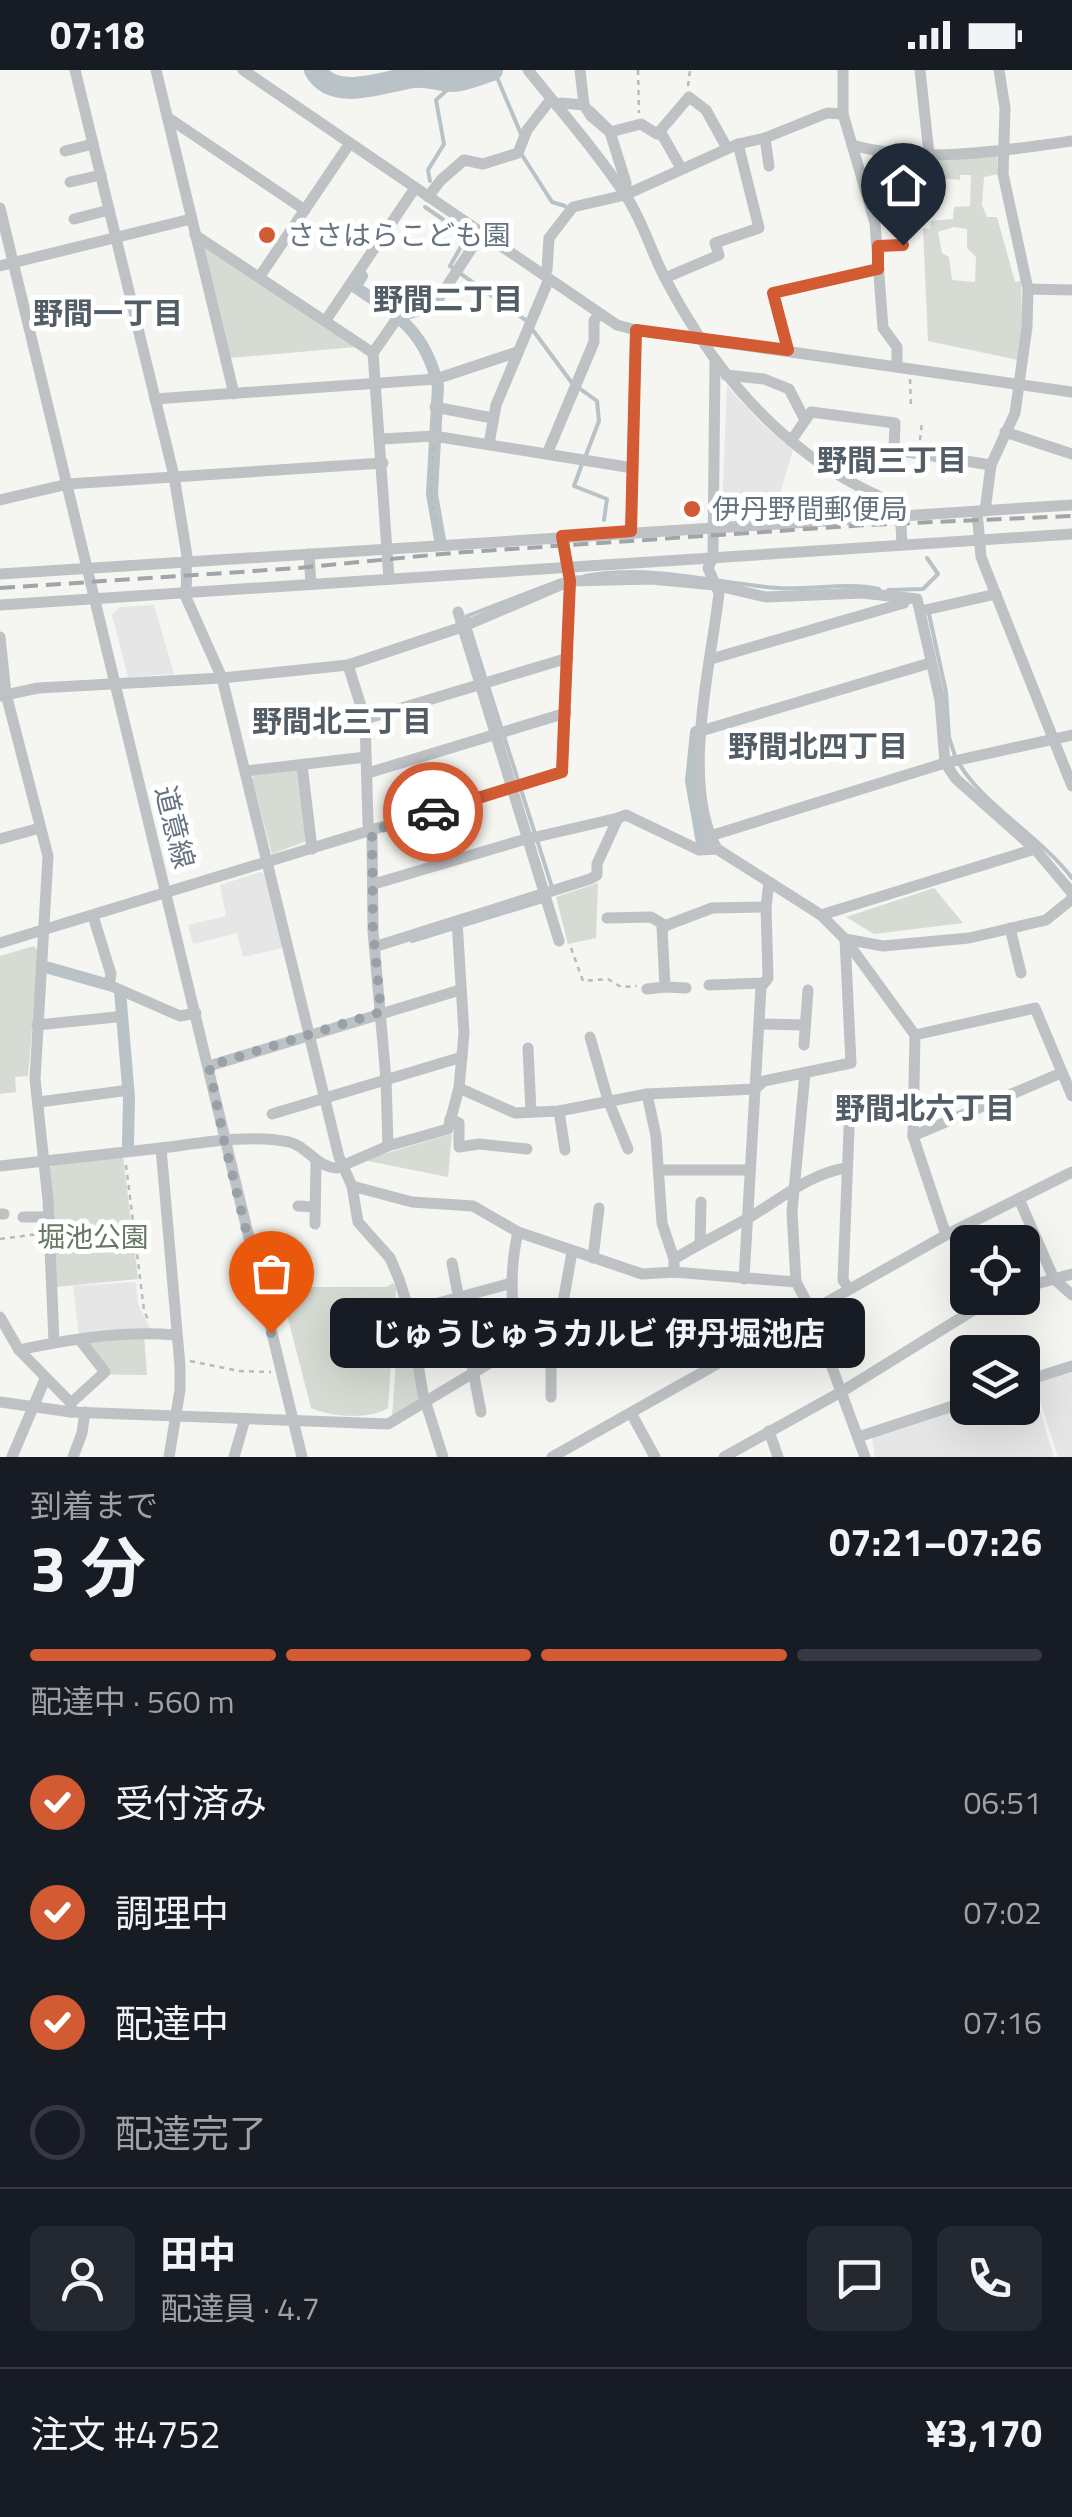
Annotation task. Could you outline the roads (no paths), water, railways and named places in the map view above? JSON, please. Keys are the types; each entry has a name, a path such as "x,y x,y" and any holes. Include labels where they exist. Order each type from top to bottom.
{"street":[{"path":"75,70 174,476 188,562 184,592"},
{"path":"156,70 234,394"},
{"path":"243,70 599,314 636,330 1072,392"},
{"path":"261,82 268,70"},
{"path":"528,70 626,195 665,278 715,362 747,401 791,441 844,479 900,505 902,545"},
{"path":"580,70 584,105 610,132 626,195"},
{"path":"843,70 842,114 875,223 883,328 897,348 903,367"},
{"path":"920,70 929,154"},
{"path":"999,70 1005,108 1003,174 1028,289 1027,327 1015,413 990,464 981,511 980,557 1072,786"},
{"path":"610,132 642,124 657,134 689,97 706,110 732,146 759,228 715,243 719,255 665,278"},
{"path":"428,197 464,160 483,164 518,154 527,130 554,103 584,105"},
{"path":"489,444 492,418 547,278 549,238 564,215 584,202 626,195 732,146 828,114 842,114"},
{"path":"167,117 304,210"},
{"path":"660,131 681,168"},
{"path":"765,138 769,166"},
{"path":"852,145 929,154 1004,151 1072,142"},
{"path":"260,276 350,143"},
{"path":"65,151 93,144"},
{"path":"70,182 101,175"},
{"path":"326,320 415,188"},
{"name":"道意線","path":"0,208 302,1457"},
{"path":"74,218 109,210"},
{"path":"0,266 191,219"},
{"path":"389,580 373,352 398,317 434,306 482,234"},
{"path":"195,235 373,352"},
{"path":"878,246 903,245"},
{"path":"788,350 773,293 878,269"},
{"path":"1028,289 1072,290"},
{"path":"547,454 594,342 594,321 599,314"},
{"path":"631,531 636,330"},
{"path":"155,399 436,379 518,352"},
{"path":"715,362 712,579 719,593 697,780 710,836 718,848 821,915 846,938 915,1036 913,1136 946,1235"},
{"path":"726,375 764,379 789,389 806,420"},
{"path":"437,407 492,418"},
{"path":"791,441 810,412 895,423 894,450 990,464"},
{"path":"1004,432 1072,454"},
{"path":"382,440 434,436 633,468"},
{"path":"0,500 68,484 382,463"},
{"path":"0,574 1072,505"},
{"path":"0,605 1072,534"},
{"path":"0,943 562,772 570,581 562,536"},
{"path":"309,554 311,584"},
{"path":"3,696 38,688 222,678 348,665 462,627 570,581 712,579 766,597 862,593 919,605"},
{"path":"184,592 222,678 358,1222 390,1258 409,1312 426,1401 442,1457"},
{"path":"711,660 919,605 996,594"},
{"path":"846,938 883,946 969,938 1046,920 1072,896 1034,849 956,779 945,763 940,700 919,605"},
{"path":"458,612 559,941"},
{"path":"0,637 3,696 48,856 35,1079 44,1160 54,1342"},
{"path":"365,719 568,658"},
{"path":"701,731 930,663"},
{"path":"348,665 365,719 373,931 388,1146"},
{"path":"368,773 566,713"},
{"path":"710,836 945,763 1072,735"},
{"path":"246,771 366,757"},
{"path":"302,765 312,849"},
{"path":"374,884 626,814 699,850 718,848"},
{"path":"377,946 596,875 597,864 618,818"},
{"path":"0,839 40,828"},
{"path":"821,915 1034,849"},
{"path":"744,1279 761,987 768,978 769,882"},
{"path":"664,904 664,987"},
{"path":"607,918 651,917 665,924 712,908 766,907"},
{"path":"93,916 111,974 109,985 180,1016 196,1012"},
{"path":"0,1166 224,1140 291,1142 327,1168 448,1129 462,1057 457,921"},
{"path":"1010,928 1021,973"},
{"path":"458,1088 515,1114 559,1111 647,1094 755,1089 764,1081 851,1063 846,938"},
{"path":"709,985 764,983"},
{"path":"647,988 686,988"},
{"path":"209,1066 460,990"},
{"path":"804,1046 808,990"},
{"path":"915,1036 1035,1008 1072,1096"},
{"path":"37,1025 116,1017"},
{"path":"760,1024 805,1026"},
{"path":"590,1037 608,1100 628,1148"},
{"path":"528,1048 532,1112"},
{"path":"272,1114 462,1057"},
{"path":"805,1073 794,1190 796,1282 864,1457"},
{"path":"913,1136 1061,1073"},
{"path":"39,1102 122,1091"},
{"path":"647,1094 660,1170 662,1223 674,1266"},
{"path":"849,1289 843,1280 850,1105"},
{"path":"559,1111 565,1150"},
{"path":"450,1120 459,1123 459,1147 480,1144 527,1149"},
{"path":"161,1148 180,1390 169,1457"},
{"path":"314,1224 316,1160"},
{"path":"674,1266 700,1243 820,1172 846,1168"},
{"path":"660,1170 749,1170"},
{"path":"552,1457 566,1453 946,1235 1072,1172"},
{"path":"352,1186 412,1202 473,1206 518,1232 642,1274 674,1266 744,1279 796,1282"},
{"path":"1019,1198 1054,1279 1072,1296"},
{"path":"700,1243 701,1202"},
{"path":"298,1206 315,1207"},
{"path":"593,1258 599,1208"},
{"path":"23,1217 48,1217"},
{"path":"0,1402 85,1412 388,1424 518,1346 512,1258 518,1232"},
{"path":"551,1397 551,1370 572,1252"},
{"path":"452,1264 481,1412"},
{"path":"1040,1283 1072,1274"},
{"path":"409,1312 512,1284"},
{"path":"724,1457 841,1392 966,1315"},
{"path":"560,1320 588,1324"},
{"path":"2,1322 19,1350 71,1408"},
{"path":"19,1350 54,1342 157,1333 175,1335"},
{"path":"71,1408 105,1372 80,1340"},
{"path":"1040,1376 1072,1366"},
{"path":"12,1457 45,1379"},
{"path":"858,1437 950,1407"},
{"path":"73,1457 85,1412"},
{"path":"630,1414 655,1457"},
{"path":"234,1457 245,1419"},
{"path":"769,1431 778,1457"}],"waterway":[{"path":"315,70 323,80 347,88 418,77 458,80 492,70"},
{"path":"498,70 496,75 521,134"},
{"path":"430,181 428,170 444,144 436,100 446,91 441,79"},
{"path":"591,108 613,129"},
{"path":"522,155 552,202 565,206"},
{"path":"425,207 467,236 450,266 527,321"},
{"path":"362,276 355,287 408,327 433,367 438,386 432,494 440,540"},
{"path":"532,329 572,383 597,401 599,421 586,455"},
{"path":"582,464 574,486 607,499 604,520"},
{"path":"888,590 923,589 938,574 927,558"},
{"path":"585,576 634,572 778,588 879,589"},
{"path":"468,620 467,616 561,580"},
{"path":"929,614 955,756"},
{"path":"470,629 485,677"},
{"path":"488,686 552,887"},
{"path":"696,732 691,781 702,843"},
{"path":"960,765 983,793 1072,878"},
{"path":"412,941 546,900"},
{"path":"42,966 109,985"},
{"path":"120,991 129,1098 128,1144"}],"railway":[{"path":"0,588 867,525 1072,516"}],"place":[{"name":"ささはらこども園","path":"267,235"},
{"name":"伊丹野間郵便局","path":"692,509"},
{"name":"じゅうじゅうカルビ 伊丹堀池店","path":"271,1333"}],"district":[{"name":"野間二丁目","path":"448,300"},
{"name":"野間一丁目","path":"108,314"},
{"name":"野間三丁目","path":"892,461"},
{"name":"野間北三丁目","path":"342,722"},
{"name":"野間北四丁目","path":"818,747"},
{"name":"野間北六丁目","path":"925,1109"}],"park label":[{"name":"堀池公園","path":"93,1237"}]}
